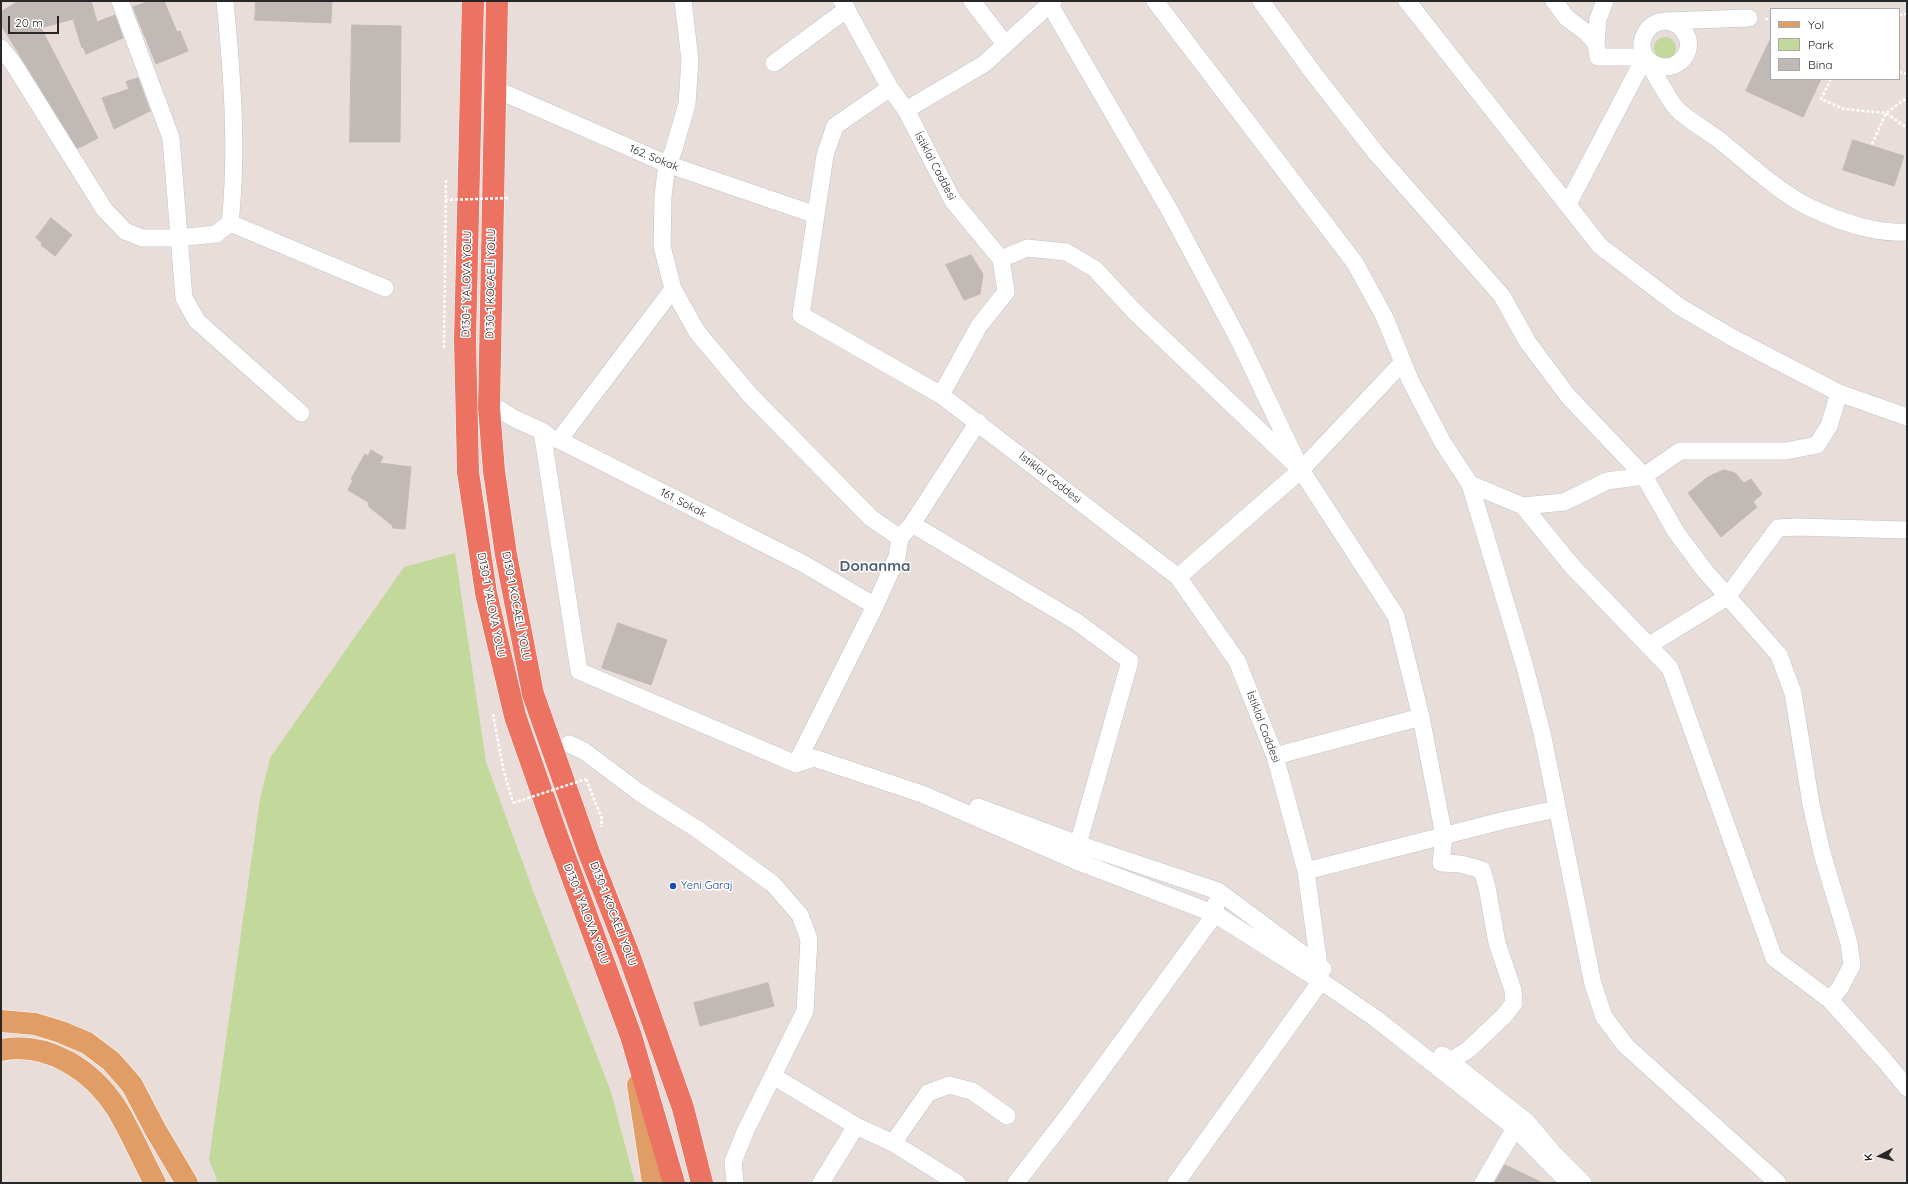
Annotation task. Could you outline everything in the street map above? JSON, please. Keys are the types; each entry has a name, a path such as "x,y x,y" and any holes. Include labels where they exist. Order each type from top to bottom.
{"highway":[{"name":"D130-1 YALOVA YOLU","path":"473,1 465,348 468,472 486,593 515,716 556,833 631,1036 674,1183"},
{"name":"D130-1 KOCAELİ YOLU","path":"498,1 489,408 494,471 506,555 533,694 589,853 630,955 684,1108 702,1183"}],"main road":[{"path":"1,1021 35,1024 61,1032 87,1043 111,1061 132,1084 155,1129 187,1183"},
{"path":"631,1036 653,1183"},
{"path":"1,1050 11,1048 42,1050 73,1063 97,1084 117,1109 155,1183"}],"street":[{"path":"120,1 170,138 184,298 197,321 300,413"},
{"path":"1,48 13,63 104,209 125,231 142,238 178,238 216,234 230,223 234,186 230,55 225,1"},
{"path":"683,1 690,60 687,104 673,152 667,164 663,196 662,246 673,289 697,332 750,395 871,518 900,538"},
{"path":"972,1 1005,44"},
{"path":"1155,1 1355,263 1385,318 1410,380 1443,443 1470,484 1525,667 1542,733 1593,984 1604,1017 1626,1046 1778,1183"},
{"path":"1261,1 1376,153 1502,296 1528,340 1568,396 1644,476 1676,532 1727,597 1779,656 1793,693 1810,804 1822,853 1849,943 1852,965 1840,988 1830,1000"},
{"path":"1406,1 1600,246 1680,307 1733,338 1839,393 1907,417"},
{"path":"1554,1 1567,18 1587,33 1596,44"},
{"path":"1605,1 1598,19 1596,44 1598,57 1645,57"},
{"path":"906,110 984,64 1051,3 1170,211 1240,342 1300,470 1396,616 1421,716 1444,836 1441,863 1461,864 1482,870 1488,887 1497,943 1513,990 1514,1003 1504,1016 1473,1045 1445,1065"},
{"path":"774,63 845,5"},
{"name":"İstiklal Caddesi","path":"845,5 890,88 906,110 953,201 1002,259"},
{"path":"1749,18 1664,21 1651,26 1646,31 1642,44 1645,57 1676,108 1777,186 1809,207 1849,224 1894,233 1907,232"},
{"path":"1645,57 1649,62 1661,68 1673,67 1679,63 1687,51 1687,36 1678,25 1664,21"},
{"path":"1568,204 1645,57"},
{"path":"1673,67 1676,108"},
{"path":"816,215 825,155 835,126 890,88"},
{"name":"162. Sokak","path":"495,89 667,164 816,215"},
{"name":"İstiklal Caddesi","path":"816,215 801,315 941,395 1178,577 1237,661 1275,756 1306,871 1320,973"},
{"path":"230,223 385,288"},
{"path":"941,395 979,326 1006,292 1002,259 1027,248 1066,252 1095,269 1134,311 1300,470"},
{"path":"560,440 673,289"},
{"path":"1178,577 1300,470 1403,362"},
{"path":"1470,484 1523,506 1564,502 1607,481 1644,476 1680,451 1786,451 1817,445 1829,426 1839,393"},
{"name":"161. Sokak","path":"489,408 500,410 513,418 542,431 551,438 560,440 804,564 875,606"},
{"path":"796,764 875,606 897,557 900,538 912,524 978,422"},
{"path":"542,431 579,671 796,764 814,758 922,794 1076,852 1215,914 1320,973"},
{"path":"1523,506 1572,566 1670,668 1774,958 1830,1000 1885,1061 1907,1088"},
{"path":"912,524 1077,622 1130,661 1076,852"},
{"path":"1648,646 1727,597 1778,528 1797,527 1907,530"},
{"path":"1275,756 1421,716"},
{"path":"569,744 584,751 640,793 697,829 742,860 773,884 800,915 809,939 806,1011 745,1132 733,1162 736,1183"},
{"path":"1306,871 1557,809"},
{"path":"1076,852 1218,891 1375,1018 1445,1065 1519,1124 1583,1183"},
{"path":"1016,1183 1070,1113 1215,914 1218,891"},
{"path":"1176,1183 1320,973"},
{"path":"773,1076 856,1126 893,1143 957,1183"},
{"path":"893,1143 928,1093 948,1085 972,1091 1007,1116"},
{"path":"1483,1183 1519,1124"},
{"path":"1519,1124 1569,1183"},
{"path":"821,1183 856,1126"}],"path":[{"path":"1830,80 1821,99 1844,109 1886,113 1907,128"},
{"path":"1872,144 1886,113 1907,98"},
{"path":"446,179 445,200 509,198"},
{"path":"503,768 513,803 586,779 602,819"}],"green space":[{"path":"1665,37 1673,40 1676,48 1673,56 1665,59 1657,56 1654,48 1657,40"},
{"path":"455,553 486,762 535,896 611,1092 635,1183 214,1183 217,1179 209,1160 260,799 270,758 404,567"}],"building":[{"path":"19,1 91,1 97,22 115,15 123,38 86,54 83,47 82,48 73,19 41,28 98,138 81,147 77,148 1,25 1,12"},
{"path":"150,1 164,1 177,32 180,31 188,51 156,64 133,7"},
{"path":"256,1 332,1 331,23 255,20"},
{"path":"352,25 401,26 400,142 350,142"},
{"path":"1770,40 1770,80 1821,80 1803,117 1746,91"},
{"path":"138,78 150,111 114,129 102,98 129,89 126,82"},
{"path":"1853,140 1904,156 1894,186 1843,170"},
{"path":"51,218 72,235 55,256 41,245 42,243 36,238"},
{"path":"971,255 983,274 980,294 964,300 946,265"},
{"path":"371,450 383,457 380,463 411,467 405,529 393,528 392,525 369,507 368,502 348,490 353,480 351,479 365,454 368,456"},
{"path":"1724,470 1735,473 1744,483 1751,479 1762,494 1753,502 1757,507 1721,537 1688,493 1708,477"},
{"path":"618,623 667,640 651,685 602,668"},
{"path":"768,983 774,1006 700,1026 694,1003"},
{"path":"1505,1165 1543,1183 1495,1183"}],"place":[{"name":"Yeni Garaj","path":"673,886"}],"district":[{"name":"Donanma","path":"875,566"}]}
